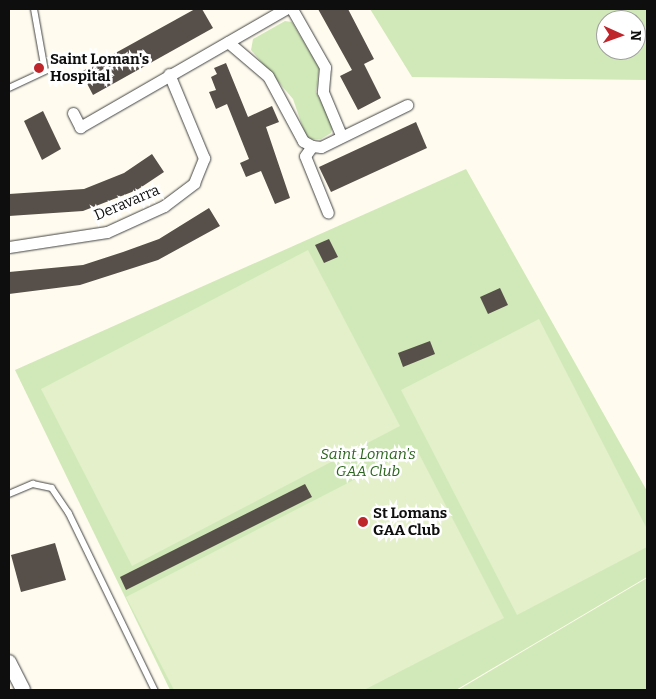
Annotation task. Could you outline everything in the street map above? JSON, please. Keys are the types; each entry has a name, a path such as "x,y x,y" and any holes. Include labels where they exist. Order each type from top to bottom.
{"street":[{"path":"73,113 80,127 169,74 285,9"},
{"path":"292,9 325,67 323,92 342,134"},
{"path":"228,42 268,76 303,141 312,146 321,146 342,134 407,105"},
{"name":"Deravarra","path":"9,247 107,232 164,206 194,183 204,158 169,74"},
{"path":"312,146 305,156 328,213"},
{"path":"9,662 23,690"}],"lane":[{"path":"9,88 45,71 34,9"},
{"path":"9,494 33,484 52,488 69,513 155,690"}],"green space":[{"path":"370,9 647,9 647,80 412,77"},
{"path":"285,21 292,22 319,68 316,92 333,125 331,133 321,139 311,139 305,134 293,99 251,50 253,39"},
{"name":"Saint Loman's GAA Club","path":"466,169 647,491 647,577 456,690 170,690 15,370"},
{"path":"308,250 400,426 132,566 41,389"},
{"path":"539,319 647,529 647,547 517,615 401,390"},
{"name":"St Lomans GAA Club","path":"416,448 504,618 364,690 174,690 126,597"},
{"path":"647,578 647,690 458,690"}],"building":[{"path":"195,9 202,9 213,28 93,95 81,72"},
{"path":"318,9 348,9 374,59 364,64 381,98 358,110 340,76 352,70"},
{"path":"226,63 248,117 272,106 279,122 266,127 290,198 275,204 261,171 246,177 240,163 249,159 227,104 216,109 209,92 216,90 211,77 217,74 214,68"},
{"path":"43,111 61,149 42,160 24,121"},
{"path":"416,122 427,148 331,192 319,167"},
{"path":"152,154 164,172 137,190 83,211 9,216 9,194 84,189 124,173"},
{"path":"209,208 220,226 158,260 80,285 9,294 9,272 83,265 159,239"},
{"path":"329,239 338,257 324,263 315,245"},
{"path":"500,288 508,305 488,314 480,297"},
{"path":"430,341 435,354 403,367 398,353"},
{"path":"305,484 312,497 126,590 120,577"},
{"path":"55,543 66,580 21,592 11,555"}],"place":[{"name":"Saint Loman's Hospital","path":"39,68"},
{"name":"St Lomans GAA Club","path":"363,522"}]}
